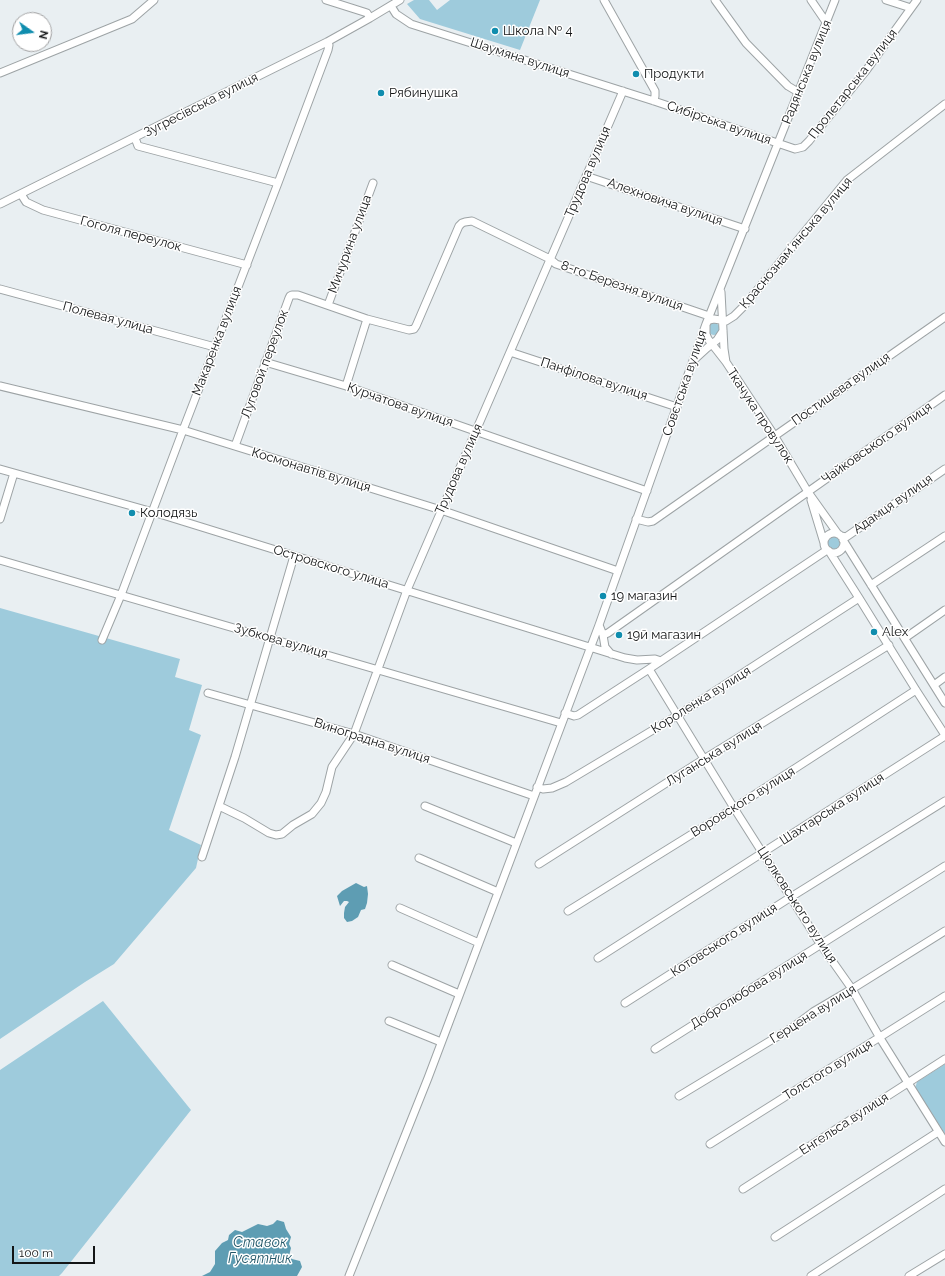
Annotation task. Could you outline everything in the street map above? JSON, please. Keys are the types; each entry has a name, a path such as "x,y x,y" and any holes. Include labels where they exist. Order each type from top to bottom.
{"street":[{"path":"326,0 364,12 370,18"},
{"name":"Зугресівська вулиця","path":"0,204 327,42 400,0"},
{"name":"Сибірська вулиця","path":"604,0 655,91 656,96 654,101 778,144"},
{"path":"714,0 746,43 788,86 798,92"},
{"path":"811,0 826,22"},
{"name":"Радянська вулиця","path":"778,144 835,0"},
{"path":"886,0 911,8"},
{"name":"Пролетарська вулиця","path":"778,144 795,149 803,147 809,141 865,72 917,0"},
{"path":"0,74 132,18 152,2"},
{"name":"Шаумяна вулиця","path":"391,6 396,14 411,24 654,101"},
{"name":"Макаренка вулиця","path":"102,640 153,512 278,183 328,50 329,45 327,42"},
{"name":"Трудова вулиця","path":"219,806 244,818 269,833 276,835 282,834 293,825 312,814 321,803 326,792 332,767 354,734 407,590 623,91"},
{"name":"Краснознамʼянська вулиця","path":"723,322 726,322 734,316 744,306 847,180 945,104"},
{"path":"135,138 138,146 278,183"},
{"name":"Совєтська вулиця","path":"349,1276 479,943 599,625 706,324 778,144"},
{"name":"Алехновича вулиця","path":"586,176 745,229"},
{"name":"Мичурина улица","path":"328,305 373,183"},
{"name":"Гоголя переулок","path":"21,194 26,202 43,210 247,265"},
{"name":"8-го Березня вулиця","path":"436,280 459,226 465,222 472,222 550,259 556,264 710,316"},
{"name":"Луговой переулок","path":"235,446 290,296 298,295 367,319 409,330 414,329 416,326 436,280"},
{"name":"Ткачука провулок","path":"721,288 726,362 774,435 808,492"},
{"name":"Полевая улица","path":"0,289 215,347"},
{"name":"Постишева вулиця","path":"636,520 648,522 653,520 945,317"},
{"path":"346,386 367,319"},
{"path":"723,322 714,319 710,320 706,324 706,334 726,362"},
{"path":"693,363 703,351 720,336 723,331"},
{"name":"Панфілова вулиця","path":"510,352 677,407"},
{"name":"Курчатова вулиця","path":"265,362 346,386 647,491"},
{"name":"Космонавтів вулиця","path":"0,386 183,430 441,510 618,571"},
{"name":"Чайковського вулиця","path":"603,635 610,632 945,395"},
{"name":"Адамця вулиця","path":"841,537 846,537 945,468"},
{"name":"Островского улица","path":"0,469 153,512 612,655 637,660 655,659 661,661"},
{"path":"0,519 14,473"},
{"path":"808,492 841,537 945,703"},
{"path":"808,492 827,548 945,735"},
{"path":"831,534 841,537 844,546 840,551 835,553 827,548 825,540 828,535 831,534"},
{"path":"872,585 945,536"},
{"path":"565,713 574,716 578,715 661,661 827,548"},
{"path":"202,857 251,705 294,556"},
{"name":"Зубкова вулиця","path":"0,560 561,723"},
{"name":"Короленка вулиця","path":"537,787 544,789 552,788 566,782 678,715 859,598"},
{"path":"905,638 945,610"},
{"path":"599,625 603,635 604,647 612,655"},
{"path":"568,641 585,641 599,625"},
{"name":"Луганська вулиця","path":"539,864 704,759 889,645"},
{"name":"Ціолковського вулиця","path":"649,669 734,808 764,853 821,945 852,989 880,1038 945,1142"},
{"path":"934,685 945,677"},
{"name":"Воровского вулиця","path":"568,911 734,808 916,690"},
{"name":"Виноградна вулиця","path":"208,693 354,734 534,796"},
{"name":"Шахтарська вулиця","path":"598,958 764,853 945,735"},
{"name":"Котовського вулиця","path":"625,1002 791,896 945,801"},
{"path":"425,806 516,844"},
{"path":"419,858 498,892"},
{"name":"Добролюбова вулиця","path":"655,1050 945,866"},
{"path":"400,908 479,943"},
{"name":"Герцена вулиця","path":"679,1096 793,1028 813,1012 945,931"},
{"path":"392,965 459,994"},
{"name":"Толстого вулиця","path":"710,1144 945,996"},
{"path":"389,1021 441,1042"},
{"name":"Енгельса вулиця","path":"743,1189 945,1060"},
{"path":"775,1237 938,1132"},
{"path":"812,1276 945,1189"},
{"path":"909,1276 945,1254"}],"shaded area":[{"path":"414,0 429,0 437,10 450,0 540,0 520,50 420,19 407,4"},
{"path":"716,323 719,324 719,334 712,335 709,334 708,327 709,324"},
{"path":"832,537 836,537 840,543 836,549 832,549 828,545 828,541"},
{"path":"0,608 180,659 175,677 202,685 189,730 201,735 169,830 201,845 196,868 114,964 0,1039"},
{"path":"103,1001 191,1110 59,1276 0,1276 0,1070"},
{"path":"945,1064 945,1134 915,1088 917,1082"}],"water":[{"path":"356,883 364,887 367,886 367,903 365,909 361,910 358,917 347,922 344,918 344,913 345,907 349,902 344,901 340,906 337,896 342,891"},
{"name":"Ставок Гусятник","path":"277,1220 284,1222 291,1237 289,1244 291,1248 289,1256 292,1259 300,1261 302,1267 297,1276 202,1276 210,1272 215,1264 215,1251 222,1243 228,1240 229,1235 235,1230 242,1232 258,1224 267,1226 273,1224"}],"place":[{"name":"Школа № 4","path":"495,31"},
{"name":"Продукти","path":"636,74"},
{"name":"Рябинушка","path":"381,93"},
{"name":"Колодязь","path":"132,513"},
{"name":"19 магазин","path":"603,596"},
{"name":"Alex","path":"874,632"},
{"name":"19й магазин","path":"619,635"}]}
